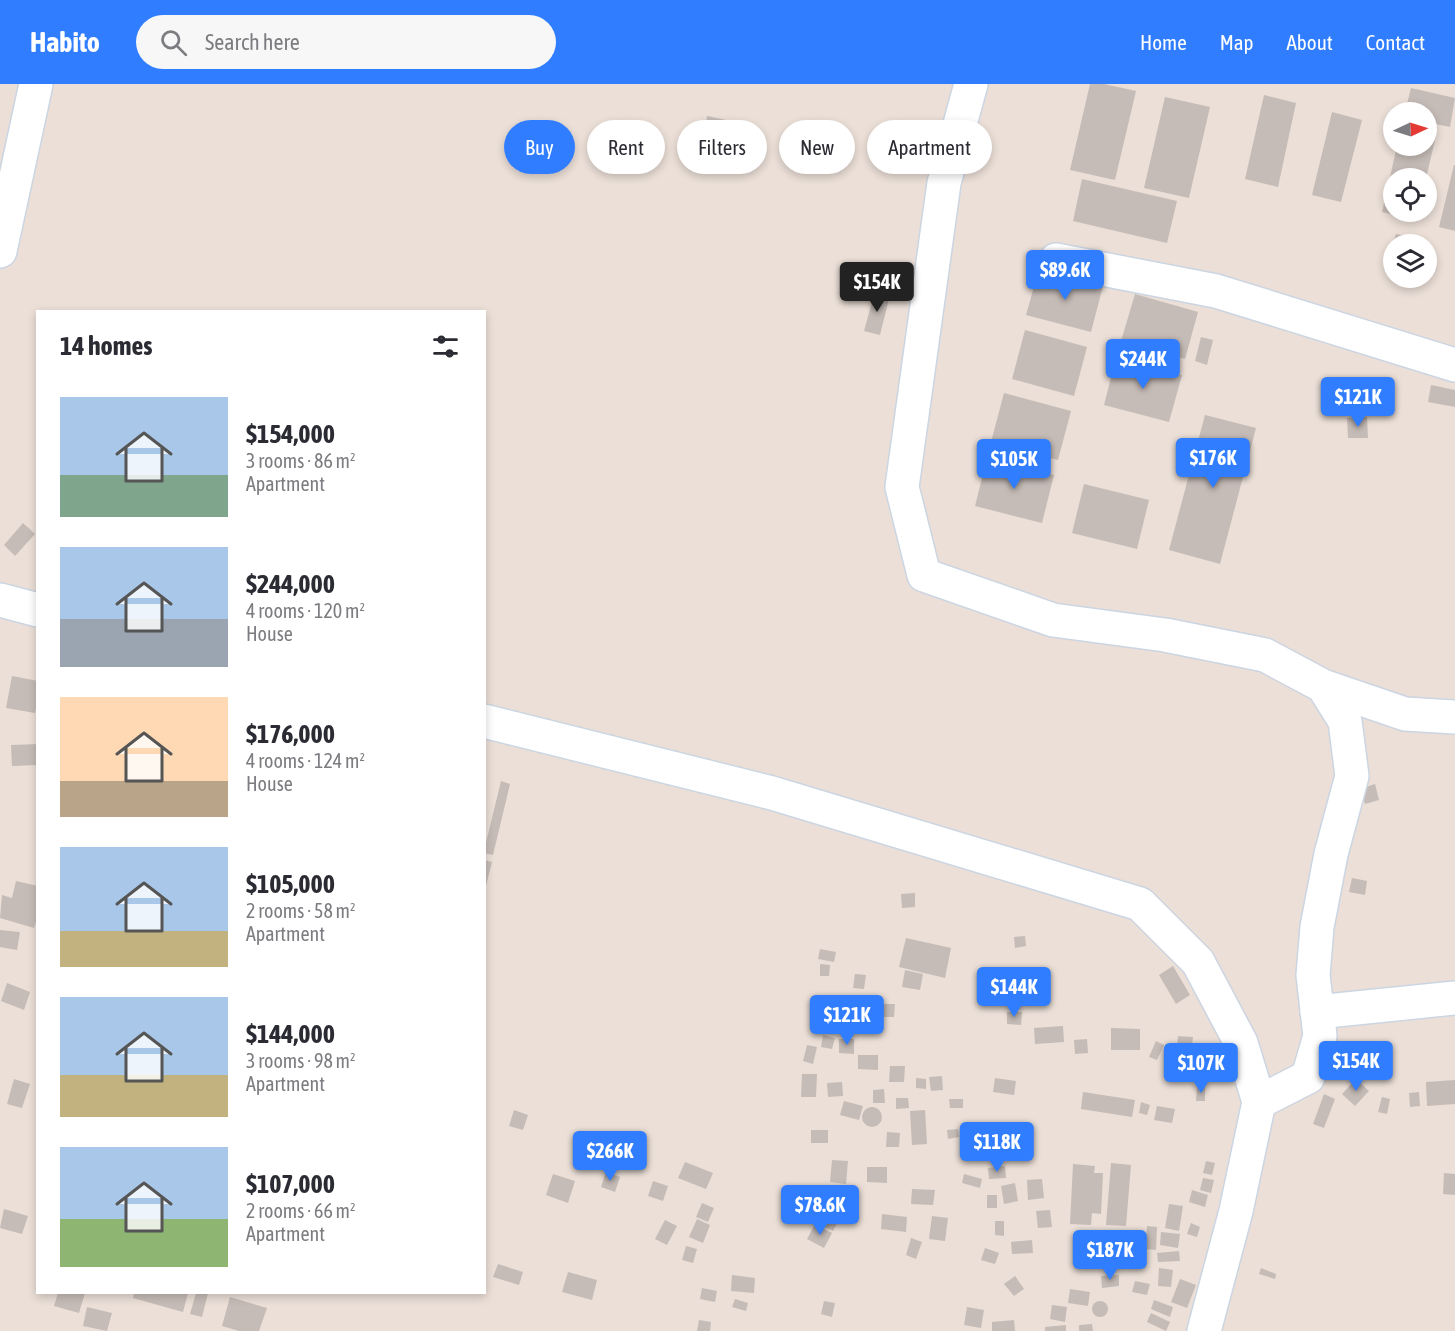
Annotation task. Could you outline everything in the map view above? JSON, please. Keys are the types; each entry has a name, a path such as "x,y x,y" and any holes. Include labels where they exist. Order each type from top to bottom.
{"street":[{"path":"0,251 36,84"},
{"path":"971,84 944,183 902,488 924,574 1053,620 1165,635 1265,655 1323,686 1406,714 1455,717"},
{"path":"1056,260 1216,291 1455,366"},
{"path":"0,600 36,609"},
{"path":"1259,1102 1308,1077 1320,1036 1313,975 1317,927 1331,854 1352,776 1345,721 1323,686"},
{"path":"486,722 772,793 1140,904 1198,962 1241,1044 1259,1102 1236,1211 1204,1331"},
{"path":"1317,1012 1455,998"}],"building":[{"path":"1090,84 1104,84 1136,91 1115,180 1070,170"},
{"path":"1411,88 1455,98 1450,127 1437,124 1437,102 1408,102"},
{"path":"1264,95 1296,103 1278,187 1245,179"},
{"path":"1165,97 1210,107 1189,198 1144,188"},
{"path":"1332,112 1362,120 1341,202 1312,195"},
{"path":"707,116 726,120 706,120"},
{"path":"1395,156 1431,156 1428,168 1392,168"},
{"path":"1455,165 1455,231 1439,227"},
{"path":"1082,179 1177,201 1167,243 1073,221"},
{"path":"1039,269 1103,286 1091,332 1026,315"},
{"path":"875,291 890,295 880,335 864,331"},
{"path":"1135,294 1198,312 1185,359 1121,341"},
{"path":"1025,330 1087,347 1074,396 1012,379"},
{"path":"1201,337 1213,340 1207,365 1195,361"},
{"path":"1116,358 1182,375 1169,422 1104,405"},
{"path":"1431,385 1455,390 1455,407 1428,402"},
{"path":"1004,393 1071,411 1058,460 991,442"},
{"path":"1205,415 1256,428 1220,564 1169,550"},
{"path":"1367,417 1368,438 1348,438 1347,418"},
{"path":"987,458 1054,475 1042,523 975,506"},
{"path":"1084,484 1149,500 1137,549 1072,533"},
{"path":"23,523 35,534 15,556 4,545"},
{"path":"12,676 36,681 35,713 6,708"},
{"path":"36,744 36,765 12,766 11,745"},
{"path":"501,781 510,784 493,855 486,853 486,843"},
{"path":"1375,784 1379,800 1365,804 1360,789"},
{"path":"486,860 492,862 486,886"},
{"path":"1352,878 1367,881 1365,895 1349,892"},
{"path":"16,881 36,886 34,928 0,918 2,895 12,898"},
{"path":"915,893 915,907 902,908 901,894"},
{"path":"0,930 20,932 17,950 0,947"},
{"path":"1025,936 1026,946 1015,948 1014,937"},
{"path":"906,938 951,948 945,978 899,967"},
{"path":"820,949 836,952 834,962 818,959"},
{"path":"820,964 830,965 829,976 820,976"},
{"path":"1173,966 1190,995 1176,1004 1159,975"},
{"path":"905,970 923,974 920,990 902,987"},
{"path":"855,974 866,975 864,989 853,988"},
{"path":"7,983 30,992 24,1010 1,1001"},
{"path":"824,997 842,1006 839,1014 820,1006"},
{"path":"880,1004 895,1004 894,1017 880,1017"},
{"path":"1007,1012 1022,1012 1021,1025 1007,1024"},
{"path":"1063,1026 1064,1042 1035,1044 1034,1028"},
{"path":"1111,1028 1140,1029 1140,1050 1111,1050"},
{"path":"823,1035 835,1038 832,1049 821,1047"},
{"path":"1178,1036 1193,1037 1190,1061 1176,1059"},
{"path":"839,1039 854,1039 854,1054 839,1053"},
{"path":"1087,1039 1088,1053 1075,1054 1074,1040"},
{"path":"1156,1041 1164,1045 1157,1060 1149,1057"},
{"path":"807,1045 817,1047 813,1064 803,1061"},
{"path":"858,1055 878,1055 878,1070 858,1069"},
{"path":"1174,1062 1191,1063 1191,1075 1174,1074"},
{"path":"890,1066 905,1066 904,1082 889,1082"},
{"path":"802,1074 817,1074 816,1097 801,1097"},
{"path":"942,1076 943,1090 931,1091 929,1077"},
{"path":"916,1078 926,1079 926,1089 916,1088"},
{"path":"995,1078 1016,1081 1014,1095 993,1092"},
{"path":"14,1079 30,1084 22,1108 7,1104"},
{"path":"1356,1079 1369,1091 1355,1106 1342,1094"},
{"path":"1455,1080 1455,1104 1427,1106 1426,1082"},
{"path":"842,1082 843,1096 828,1097 827,1083"},
{"path":"1197,1087 1205,1087 1205,1101 1196,1101"},
{"path":"884,1089 885,1103 873,1103 873,1090"},
{"path":"1083,1092 1135,1100 1132,1117 1081,1109"},
{"path":"1419,1092 1420,1106 1410,1107 1409,1093"},
{"path":"1324,1094 1335,1099 1324,1128 1313,1124"},
{"path":"1382,1097 1390,1099 1387,1114 1378,1112"},
{"path":"896,1098 908,1098 909,1108 896,1109"},
{"path":"949,1099 963,1099 963,1108 950,1108"},
{"path":"844,1101 863,1106 859,1120 840,1115"},
{"path":"1141,1102 1150,1105 1147,1115 1139,1113"},
{"path":"1157,1106 1175,1109 1172,1123 1154,1120"},
{"path":"872,1107 879,1110 882,1117 879,1124 872,1127 865,1124 862,1117 865,1110"},
{"path":"514,1110 528,1115 523,1130 509,1126"},
{"path":"925,1110 927,1144 912,1145 910,1111"},
{"path":"958,1129 959,1137 948,1139 947,1130"},
{"path":"811,1130 828,1130 828,1143 811,1143"},
{"path":"1020,1131 1022,1144 1006,1147 1004,1134"},
{"path":"887,1132 900,1133 899,1147 886,1147"},
{"path":"832,1160 848,1161 846,1184 830,1182"},
{"path":"1206,1161 1215,1163 1212,1175 1203,1173"},
{"path":"685,1162 713,1173 706,1189 678,1178"},
{"path":"1111,1163 1131,1165 1126,1226 1106,1225"},
{"path":"1073,1164 1095,1166 1094,1173 1103,1173 1101,1214 1092,1213 1091,1225 1070,1224"},
{"path":"1005,1166 1006,1178 989,1179 988,1168"},
{"path":"867,1167 887,1167 887,1183 867,1182"},
{"path":"606,1172 620,1177 615,1192 601,1187"},
{"path":"1444,1173 1455,1174 1455,1195 1443,1194"},
{"path":"553,1174 575,1181 568,1203 546,1195"},
{"path":"964,1174 982,1179 980,1188 962,1183"},
{"path":"1203,1178 1214,1180 1211,1193 1200,1190"},
{"path":"1042,1179 1044,1198 1028,1200 1027,1180"},
{"path":"653,1181 668,1186 663,1201 648,1196"},
{"path":"1015,1183 1018,1201 1004,1204 1001,1186"},
{"path":"912,1189 935,1190 933,1205 911,1204"},
{"path":"1192,1190 1208,1195 1205,1207 1189,1202"},
{"path":"987,1195 997,1195 997,1208 987,1208"},
{"path":"702,1203 714,1208 708,1222 696,1217"},
{"path":"1169,1204 1183,1206 1179,1231 1165,1228"},
{"path":"824,1208 840,1217 833,1231 816,1223"},
{"path":"4,1209 28,1216 22,1234 0,1228"},
{"path":"1050,1210 1052,1227 1038,1228 1036,1211"},
{"path":"882,1214 907,1217 906,1232 881,1229"},
{"path":"932,1216 948,1218 945,1241 929,1239"},
{"path":"697,1219 710,1225 703,1243 689,1237"},
{"path":"665,1220 677,1226 667,1245 655,1239"},
{"path":"995,1221 1004,1221 1004,1236 995,1235"},
{"path":"1191,1223 1200,1227 1197,1237 1187,1234"},
{"path":"815,1224 832,1233 824,1248 807,1239"},
{"path":"1147,1226 1157,1227 1156,1250 1145,1249"},
{"path":"1161,1232 1180,1234 1178,1248 1160,1245"},
{"path":"911,1238 922,1242 916,1259 906,1255"},
{"path":"1032,1240 1033,1253 1012,1254 1011,1242"},
{"path":"686,1246 697,1249 693,1263 682,1260"},
{"path":"985,1248 999,1253 995,1264 981,1260"},
{"path":"1179,1251 1180,1261 1158,1262 1157,1253"},
{"path":"498,1264 523,1272 519,1285 493,1277"},
{"path":"1159,1268 1173,1270 1171,1287 1158,1286"},
{"path":"1261,1268 1276,1274 1275,1279 1259,1274"},
{"path":"568,1272 597,1280 592,1300 562,1292"},
{"path":"732,1275 755,1278 754,1293 731,1291"},
{"path":"1119,1275 1119,1286 1102,1288 1101,1276"},
{"path":"1015,1276 1024,1289 1014,1296 1004,1284"},
{"path":"1180,1279 1196,1285 1187,1308 1171,1302"},
{"path":"1135,1281 1150,1284 1147,1295 1132,1292"},
{"path":"702,1288 717,1291 715,1302 700,1299"},
{"path":"1070,1289 1090,1292 1088,1306 1068,1303"},
{"path":"58,1294 85,1294 79,1313 54,1306"},
{"path":"134,1294 188,1294 183,1312 133,1298"},
{"path":"196,1294 208,1294 202,1317 190,1314"},
{"path":"230,1297 267,1308 259,1331 239,1331 222,1326"},
{"path":"735,1299 748,1303 746,1311 732,1307"},
{"path":"1154,1300 1173,1307 1170,1317 1151,1309"},
{"path":"824,1301 835,1303 832,1317 821,1314"},
{"path":"1100,1301 1106,1303 1108,1309 1106,1315 1100,1317 1094,1315 1092,1309 1094,1303"},
{"path":"1052,1305 1067,1307 1065,1322 1050,1319"},
{"path":"87,1307 112,1313 107,1331 83,1326"},
{"path":"967,1307 984,1310 981,1328 964,1325"},
{"path":"1151,1313 1170,1322 1166,1331 1147,1322"},
{"path":"699,1320 711,1322 710,1331 697,1331"},
{"path":"1014,1320 1015,1331 992,1331 992,1322"},
{"path":"1092,1324 1093,1331 1079,1331 1079,1325"},
{"path":"1066,1325 1066,1331 1045,1331 1045,1327"}]}
